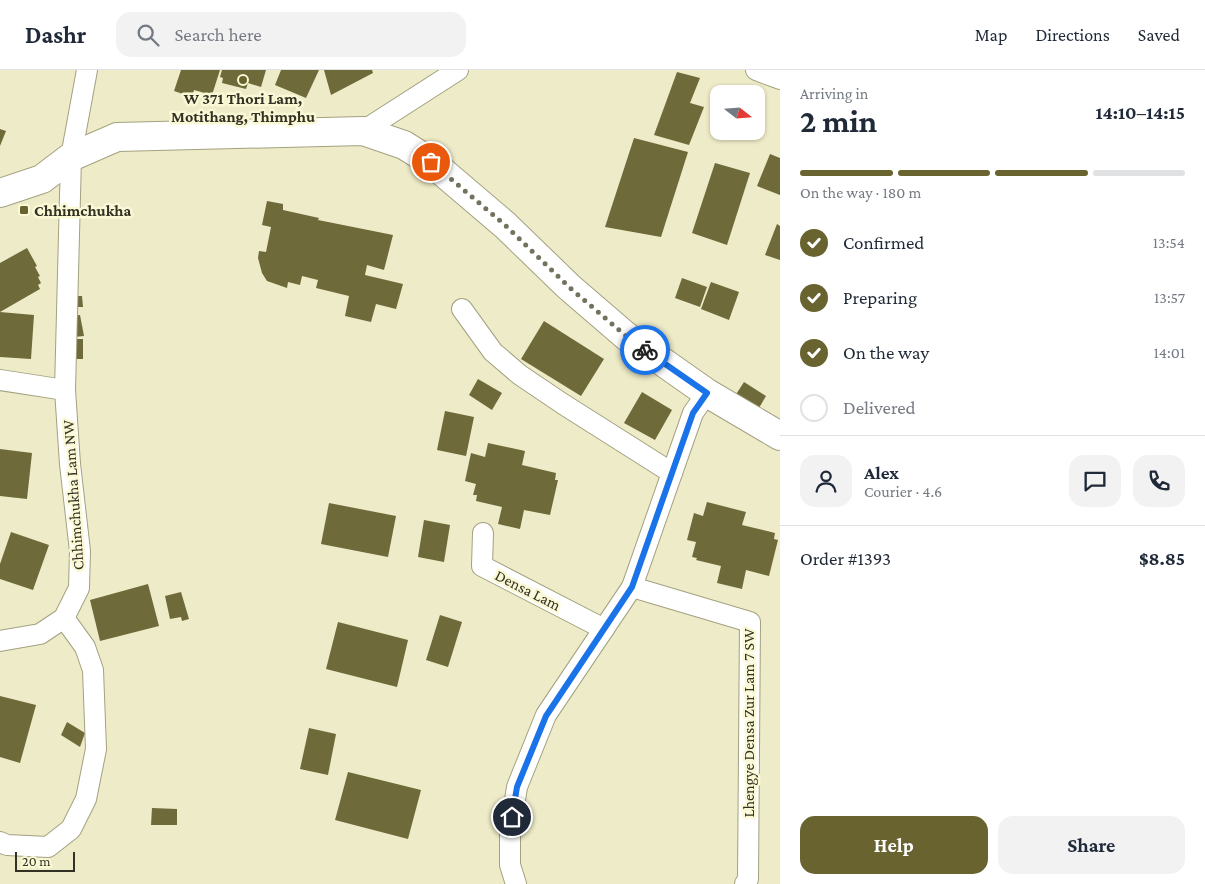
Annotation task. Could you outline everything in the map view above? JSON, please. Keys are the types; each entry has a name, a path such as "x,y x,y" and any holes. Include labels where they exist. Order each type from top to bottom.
{"main road":[{"path":"0,193 42,179 71,157 117,137 363,131 404,145 431,162 505,225 569,287 626,336 707,393 780,436"}],"street":[{"name":"Chhimchukha Lam NW","path":"64,618 80,588 80,551 70,464 65,390 71,157 87,70"},
{"path":"363,131 458,70"},
{"path":"756,70 780,79"},
{"path":"462,309 493,352 520,375 672,473"},
{"path":"0,380 65,390"},
{"path":"516,884 510,864 510,832 517,787 546,716 632,587 693,413 707,393"},
{"name":"Densa Lam","path":"483,533 482,566 604,629"},
{"name":"Lhengye Densa Zur Lam 7 SW","path":"632,587 750,622 748,879 745,884"},
{"path":"0,641 40,634 64,618 85,647 94,670 96,749 86,799 71,829 48,847 7,845 0,842"}],"building":[{"path":"181,70 220,70 212,95 194,90 192,97 174,91"},
{"name":"W 371 Thori Lam, Motithang, Thimphu","path":"222,70 266,70 261,87 248,83 246,89 222,83 223,78 220,77"},
{"path":"281,70 319,70 306,98 275,85"},
{"path":"324,70 372,70 373,73 331,95"},
{"path":"677,72 700,78 690,103 704,107 689,145 654,135"},
{"path":"0,129 6,131 0,146"},
{"path":"634,138 688,152 661,237 605,227"},
{"path":"770,154 780,158 780,195 757,186"},
{"path":"715,163 750,173 727,245 692,233"},
{"path":"267,201 283,204 283,210 319,218 318,220 393,235 384,270 367,265 365,275 403,284 396,309 376,304 371,322 345,316 349,296 316,288 318,280 302,276 300,285 288,282 287,288 267,281 262,273 258,258 259,251 266,252 271,227 262,225"},
{"path":"777,224 780,226 780,260 765,255"},
{"path":"27,248 37,266 35,267 40,276 38,277 41,283 38,285 40,289 0,312 0,263"},
{"path":"682,278 707,287 700,307 675,298"},
{"path":"711,282 739,292 729,320 701,309"},
{"path":"74,296 82,296 83,307 74,307"},
{"path":"0,312 34,315 31,359 0,357"},
{"path":"80,315 84,336 74,337 71,316"},
{"path":"544,321 604,359 581,396 521,359"},
{"path":"72,339 83,339 83,359 72,359"},
{"path":"478,379 502,393 492,410 469,395"},
{"path":"744,382 766,396 756,413 733,399"},
{"path":"642,392 672,410 655,440 624,423"},
{"path":"445,411 474,417 466,456 437,450"},
{"path":"488,443 525,451 522,465 556,473 555,480 558,480 550,515 524,510 520,529 498,524 502,507 476,501 477,495 473,495 476,484 465,481 471,453 485,457"},
{"path":"0,449 32,453 27,499 0,496"},
{"path":"707,502 746,512 742,525 775,533 774,539 778,540 769,576 746,570 742,589 717,583 721,566 696,560 697,558 692,557 696,542 687,540 694,513 703,516"},
{"path":"329,503 396,516 388,557 321,544"},
{"path":"424,520 450,525 444,562 418,557"},
{"path":"11,532 49,545 33,590 0,579 0,564"},
{"path":"148,584 159,626 100,641 90,600"},
{"path":"181,592 189,619 182,621 181,617 170,619 165,596"},
{"path":"440,615 462,622 448,667 426,660"},
{"path":"338,622 408,640 397,687 326,669"},
{"path":"0,696 36,705 20,763 0,757"},
{"path":"67,722 85,733 80,747 61,735"},
{"path":"309,728 336,734 328,775 300,769"},
{"path":"348,772 421,790 408,839 335,820"},
{"path":"152,808 177,809 177,825 151,825"}],"way so far":[{"path":"431,162 505,225 569,287 645,350"}],"place":[{"name":"W 371 Thori Lam, Motithang, Thimphu","path":"243,80"},
{"name":"Chhimchukha","path":"24,210"}],"route":[{"path":"512,817 517,787 546,716 632,587 693,413 707,393 645,350"}]}
